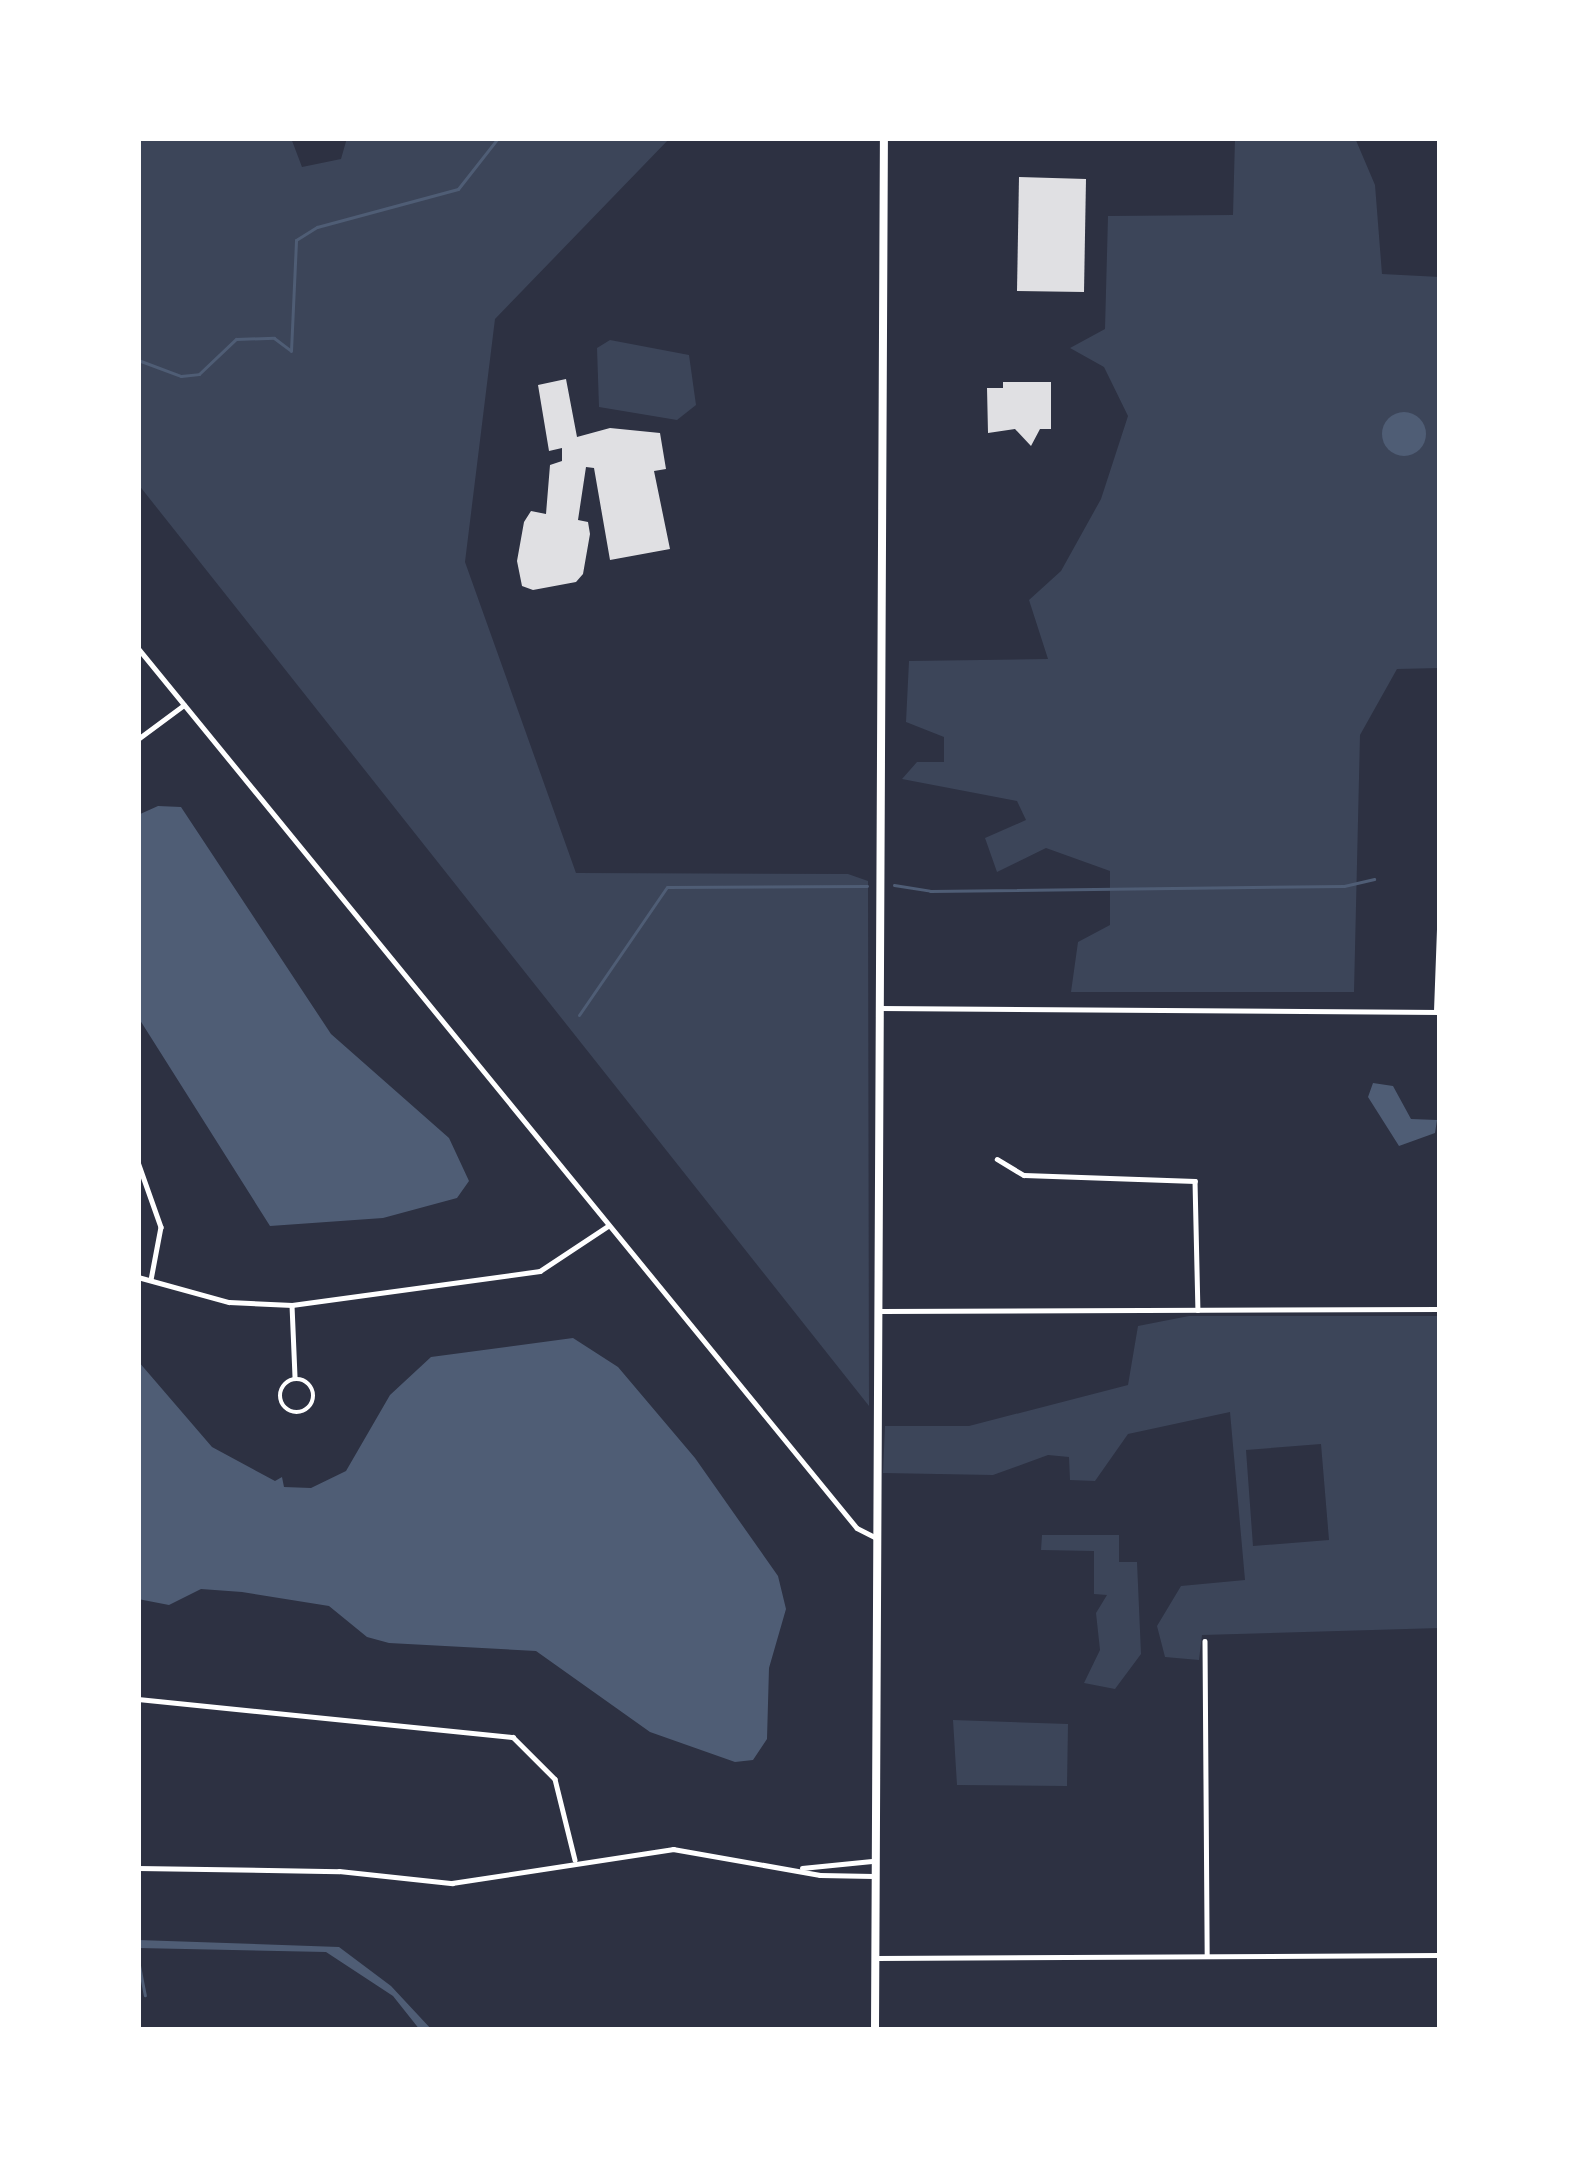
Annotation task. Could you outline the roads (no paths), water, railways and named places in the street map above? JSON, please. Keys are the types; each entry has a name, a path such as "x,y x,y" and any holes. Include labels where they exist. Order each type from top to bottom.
{"main road":[{"path":"874,2030 884,138"}],"street":[{"path":"138,648 856,1528 875,1537"},
{"path":"138,739 184,705"},
{"path":"880,1008 1438,1011 1440,900"},
{"path":"997,1159 1024,1175 1196,1181 1198,1310"},
{"path":"138,1162 161,1227 151,1280"},
{"path":"138,1277 229,1302 292,1306 540,1271 608,1226"},
{"path":"292,1306 295,1379 280,1398 299,1413 314,1394 295,1379"},
{"path":"877,1311 1440,1309"},
{"path":"1204,1641 1208,1956"},
{"path":"138,1699 513,1737 554,1779 575,1860"},
{"path":"138,1868 339,1871 452,1882 673,1849 873,1876"},
{"path":"802,1868 872,1861"},
{"path":"874,1958 1440,1955"}],"waterway":[{"path":"138,360 181,376 199,374 236,339 274,338 291,351 296,240 317,227 458,189 498,138"},
{"path":"894,885 930,891 1344,886 1374,879"},
{"path":"579,1015 667,887 867,886"},
{"path":"138,1960 145,1995"}]}
